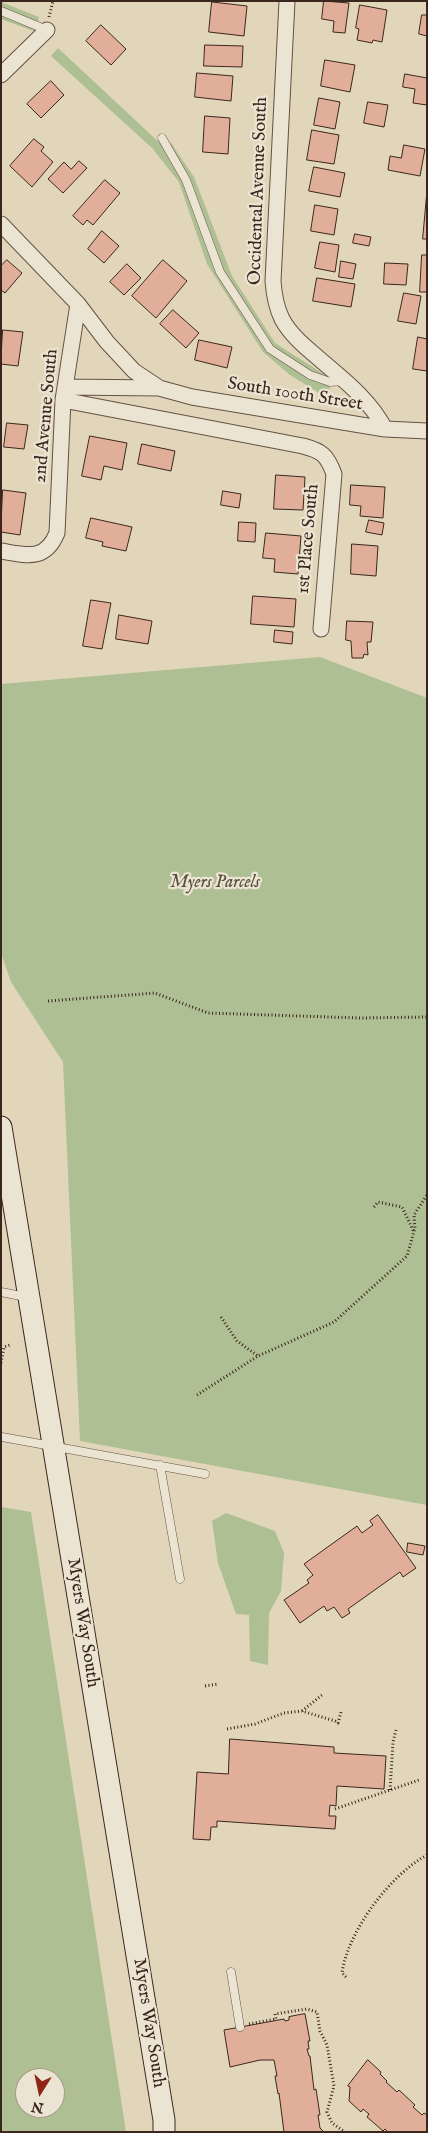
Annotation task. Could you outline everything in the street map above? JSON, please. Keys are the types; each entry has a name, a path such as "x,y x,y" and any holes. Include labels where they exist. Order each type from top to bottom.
{"main road":[{"name":"Myers Way South","path":"1,1127 166,2128"}],"street":[{"name":"Occidental Avenue South","path":"287,1 273,281 274,299 282,319 296,338 377,412 385,428"},
{"path":"1,75 48,30"},
{"path":"1,224 78,304"},
{"name":"South 100th Street","path":"78,304 107,342 134,371 159,388"},
{"name":"2nd Avenue South","path":"1,551 30,556 40,554 54,540 58,526 64,393 78,304"},
{"name":"South 100th Street","path":"64,393 159,388 192,397 385,428 427,431"},
{"name":"1st Place South","path":"64,393 303,446 324,454 330,462 334,474 321,629"}],"lane":[{"path":"1,11 48,30"},
{"path":"162,138 186,180 220,272 270,349 310,375 330,382 344,381"},
{"path":"1,1292 28,1298"},
{"path":"2,1436 205,1474"},
{"path":"160,1465 180,1579"},
{"path":"231,1972 240,2027"}],"path":[{"path":"48,1001 155,993 208,1013 360,1018 427,1018"},
{"path":"197,1395 258,1356 334,1322 407,1256 414,1232 414,1215 427,1195"},
{"path":"374,1207 378,1202 402,1207 414,1232"},
{"path":"221,1317 237,1341 258,1356"},
{"path":"1,1363 4,1347 10,1345"},
{"path":"205,1686 218,1684"},
{"path":"302,1711 322,1695"},
{"path":"227,1729 255,1724 284,1712 302,1711 335,1721 338,1724 340,1712"},
{"path":"390,1790 393,1742 396,1730"},
{"path":"336,1809 419,1780"},
{"path":"346,1977 342,1973 344,1959 371,1909 398,1875 427,1855"},
{"path":"248,2024 276,2019 275,2014 307,2009 317,2012 320,2031 327,2045 334,2086 327,2112 332,2123 345,2132"}],"green space":[{"path":"1,2 39,17 36,32 1,19"},
{"path":"58,48 163,146 171,143 194,177 232,276 275,343 330,378 329,399 290,375 263,352 207,264 179,182 152,148 51,56"},
{"name":"Myers Parcels","path":"320,657 427,698 427,1505 80,1441 63,1062 11,982 1,953 1,684"},
{"path":"1,1507 31,1512 126,2132 1,2132"},
{"path":"226,1513 275,1531 284,1553 281,1591 269,1613 268,1665 250,1661 249,1615 236,1614 218,1563 212,1521"}],"building":[{"path":"324,1 349,3 345,33 333,32 334,21 322,19"},
{"path":"212,2 247,6 244,36 209,32"},
{"path":"360,5 387,10 382,42 373,40 372,43 357,40 359,29 356,28"},
{"path":"422,15 427,15 427,36 419,34"},
{"path":"101,25 126,49 111,65 86,41"},
{"path":"205,45 243,46 242,67 204,66"},
{"path":"325,60 355,65 350,92 321,86"},
{"path":"197,73 233,76 231,101 195,97"},
{"path":"405,74 427,78 427,105 413,103 415,89 403,87"},
{"path":"51,81 64,95 41,118 27,104"},
{"path":"319,98 340,102 335,129 314,125"},
{"path":"368,102 388,105 384,127 364,123"},
{"path":"205,116 230,118 228,154 203,152"},
{"path":"312,130 339,135 334,164 307,160"},
{"path":"34,139 44,147 41,151 53,162 32,187 10,166"},
{"path":"404,145 425,149 420,176 388,170 390,156 401,158"},
{"path":"79,161 87,168 63,193 48,179 64,162 71,169"},
{"path":"314,167 345,173 340,197 309,191"},
{"path":"105,180 120,193 93,225 87,220 83,225 73,216"},
{"path":"427,191 427,239 423,239"},
{"path":"315,205 338,209 334,235 311,231"},
{"path":"102,231 119,246 104,263 88,249"},
{"path":"355,234 371,237 369,246 353,243"},
{"path":"320,242 339,245 335,272 315,268"},
{"path":"422,255 427,255 427,292 420,292"},
{"path":"7,260 22,273 5,293 1,290 1,266"},
{"path":"163,260 187,281 156,318 132,296"},
{"path":"341,261 356,264 353,279 339,277"},
{"path":"385,263 408,264 406,285 384,284"},
{"path":"127,264 141,278 124,295 110,282"},
{"path":"317,278 355,284 351,307 313,301"},
{"path":"404,293 421,296 416,324 398,321"},
{"path":"173,310 199,333 186,348 160,324"},
{"path":"3,330 23,332 18,366 1,364"},
{"path":"418,337 427,339 427,371 413,369"},
{"path":"199,340 232,347 227,368 195,360"},
{"path":"7,423 28,425 24,449 4,447"},
{"path":"90,436 127,443 122,470 104,466 101,480 82,476"},
{"path":"142,444 175,451 171,471 138,464"},
{"path":"276,475 305,477 303,510 274,509"},
{"path":"351,485 385,487 383,518 360,516 361,506 350,505"},
{"path":"3,490 26,493 20,535 1,532"},
{"path":"223,491 241,494 239,508 221,505"},
{"path":"91,518 132,527 126,551 102,546 103,542 86,538"},
{"path":"369,520 384,523 382,535 366,532"},
{"path":"239,522 256,523 255,542 238,541"},
{"path":"266,533 301,536 298,574 274,572 275,559 263,558"},
{"path":"352,544 378,546 376,576 351,574"},
{"path":"253,596 296,599 294,627 251,624"},
{"path":"91,600 111,603 102,649 83,646"},
{"path":"119,615 152,621 148,644 116,639"},
{"path":"347,621 373,622 371,642 367,642 368,655 364,654 363,658 352,658 351,641 346,640"},
{"path":"275,630 293,632 292,644 274,642"},
{"path":"378,1515 416,1568 403,1577 400,1572 348,1609 350,1613 342,1618 334,1607 327,1611 324,1606 300,1623 284,1600 309,1583 307,1580 313,1575 304,1564 357,1526 362,1533 373,1525 370,1521"},
{"path":"408,1543 425,1546 423,1555 407,1552"},
{"path":"230,1739 334,1747 334,1753 386,1756 384,1789 337,1786 336,1806 330,1805 329,1816 336,1816 335,1829 217,1821 217,1827 211,1827 210,1840 193,1839 197,1772 228,1774"},
{"path":"305,2014 310,2041 308,2041 309,2049 307,2049 310,2056 314,2090 316,2089 320,2128 324,2132 284,2132 274,2060 260,2060 230,2067 224,2030 284,2019 285,2021 289,2020 289,2017"},
{"path":"368,2060 381,2072 380,2074 386,2082 397,2092 399,2090 415,2105 413,2107 422,2115 424,2113 427,2115 427,2132 388,2132 385,2129 383,2131 367,2117 369,2114 363,2109 361,2112 349,2101 350,2087 348,2086"}]}
